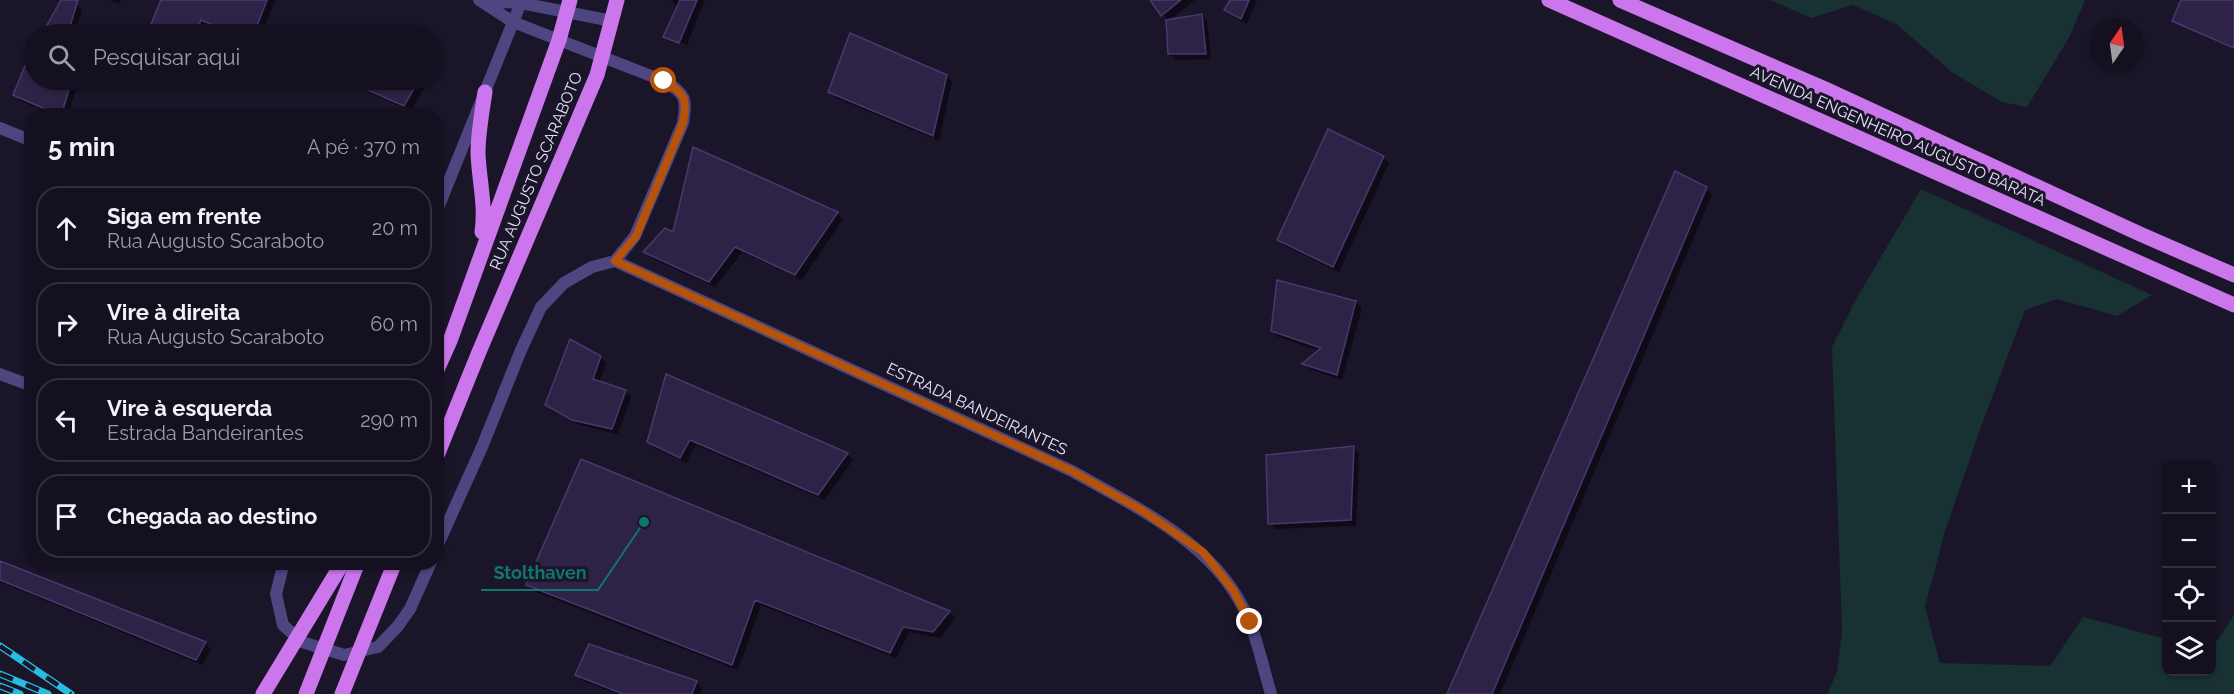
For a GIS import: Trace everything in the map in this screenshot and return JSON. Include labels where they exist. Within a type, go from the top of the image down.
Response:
[{"type":"main road","name":"RUA AUGUSTO SCARABOTO","points":[[444,438],[603,56],[617,0]]},
{"type":"main road","name":"AVENIDA ENGENHEIRO AUGUSTO BARATA","points":[[1549,0],[2234,304]]},
{"type":"main road","name":"AVENIDA ENGENHEIRO AUGUSTO BARATA","points":[[1620,0],[1825,89],[2234,275]]},
{"type":"main road","name":"RUA AUGUSTO SCARABOTO","points":[[444,354],[559,40],[569,6]]},
{"type":"main road","points":[[480,257],[484,204],[480,186],[478,152],[485,92]]},
{"type":"main road","points":[[264,694],[338,570]]},
{"type":"main road","points":[[306,694],[355,570]]},
{"type":"main road","points":[[342,694],[392,570]]},
{"type":"main road","points":[[351,694],[363,641]]},
{"type":"street","points":[[480,1],[522,1],[569,6],[612,21]]},
{"type":"street","points":[[444,531],[541,307],[564,283],[592,267],[615,261],[636,236],[683,123],[686,104],[683,94],[664,81],[513,22],[480,1]]},
{"type":"street","points":[[444,193],[522,1]]},
{"type":"street","points":[[0,128],[24,138]]},
{"type":"street","name":"ESTRADA BANDEIRANTES","points":[[615,261],[1072,471],[1143,511],[1203,552],[1233,590],[1250,622],[1271,694]]},
{"type":"street","points":[[0,374],[24,383]]},
{"type":"street","points":[[282,570],[276,594],[283,625],[302,642],[345,655],[378,647],[410,609],[427,570]]},
{"type":"green space","points":[[1770,0],[2085,0],[2070,36],[2027,107],[2002,102],[1953,73],[1896,24],[1853,5],[1811,18]]},
{"type":"green space","points":[[1921,189],[2152,295],[2117,316],[2057,299],[2025,310],[1945,531],[1925,607],[1940,663],[2050,666],[2083,617],[2162,638],[2162,676],[2216,676],[2216,640],[2234,615],[2234,694],[1827,694],[1837,672],[1842,632],[1832,347],[1855,301]]},
{"type":"building","points":[[61,0],[78,0],[71,24],[48,24]]},
{"type":"building","points":[[161,0],[267,0],[258,24],[210,24],[201,20],[199,24],[151,24]]},
{"type":"building","points":[[680,0],[697,0],[679,43],[663,37]]},
{"type":"building","points":[[1150,0],[1181,0],[1161,16]]},
{"type":"building","points":[[1230,0],[1249,0],[1241,19],[1224,10]]},
{"type":"building","points":[[2181,0],[2234,0],[2234,48],[2172,21]]},
{"type":"building","points":[[1202,14],[1206,54],[1168,54],[1166,20]]},
{"type":"building","points":[[850,33],[947,75],[933,136],[828,92]]},
{"type":"building","points":[[24,68],[24,90],[69,90],[63,108],[43,108],[13,95]]},
{"type":"building","points":[[368,90],[413,90],[404,106]]},
{"type":"building","points":[[1328,129],[1384,156],[1333,267],[1277,240]]},
{"type":"building","points":[[693,147],[838,212],[795,275],[735,247],[709,282],[643,252],[665,228],[673,232]]},
{"type":"building","points":[[1675,171],[1707,187],[1492,694],[1447,694]]},
{"type":"building","points":[[1277,280],[1356,301],[1337,375],[1302,364],[1321,348],[1271,331]]},
{"type":"building","points":[[570,339],[601,356],[593,379],[626,390],[612,429],[572,420],[545,405]]},
{"type":"building","points":[[666,374],[848,453],[818,495],[690,440],[680,458],[647,442]]},
{"type":"building","points":[[1354,446],[1351,520],[1268,524],[1266,455]]},
{"type":"building","points":[[581,459],[950,611],[933,632],[903,627],[890,653],[755,600],[732,665],[526,585]]},
{"type":"building","points":[[0,561],[206,642],[196,660],[0,580]]},
{"type":"building","points":[[589,644],[697,681],[692,694],[623,694],[575,675]]},
{"type":"railway","points":[[0,646],[71,694]]},
{"type":"railway","points":[[0,674],[48,694]]},
{"type":"railway","points":[[0,686],[20,694]]},
{"type":"place","name":"Stolthaven","points":[[644,522]]},
{"type":"route","points":[[664,81],[683,94],[686,104],[683,123],[636,236],[615,261],[1072,471],[1143,511],[1203,552],[1233,590],[1250,622]]}]
